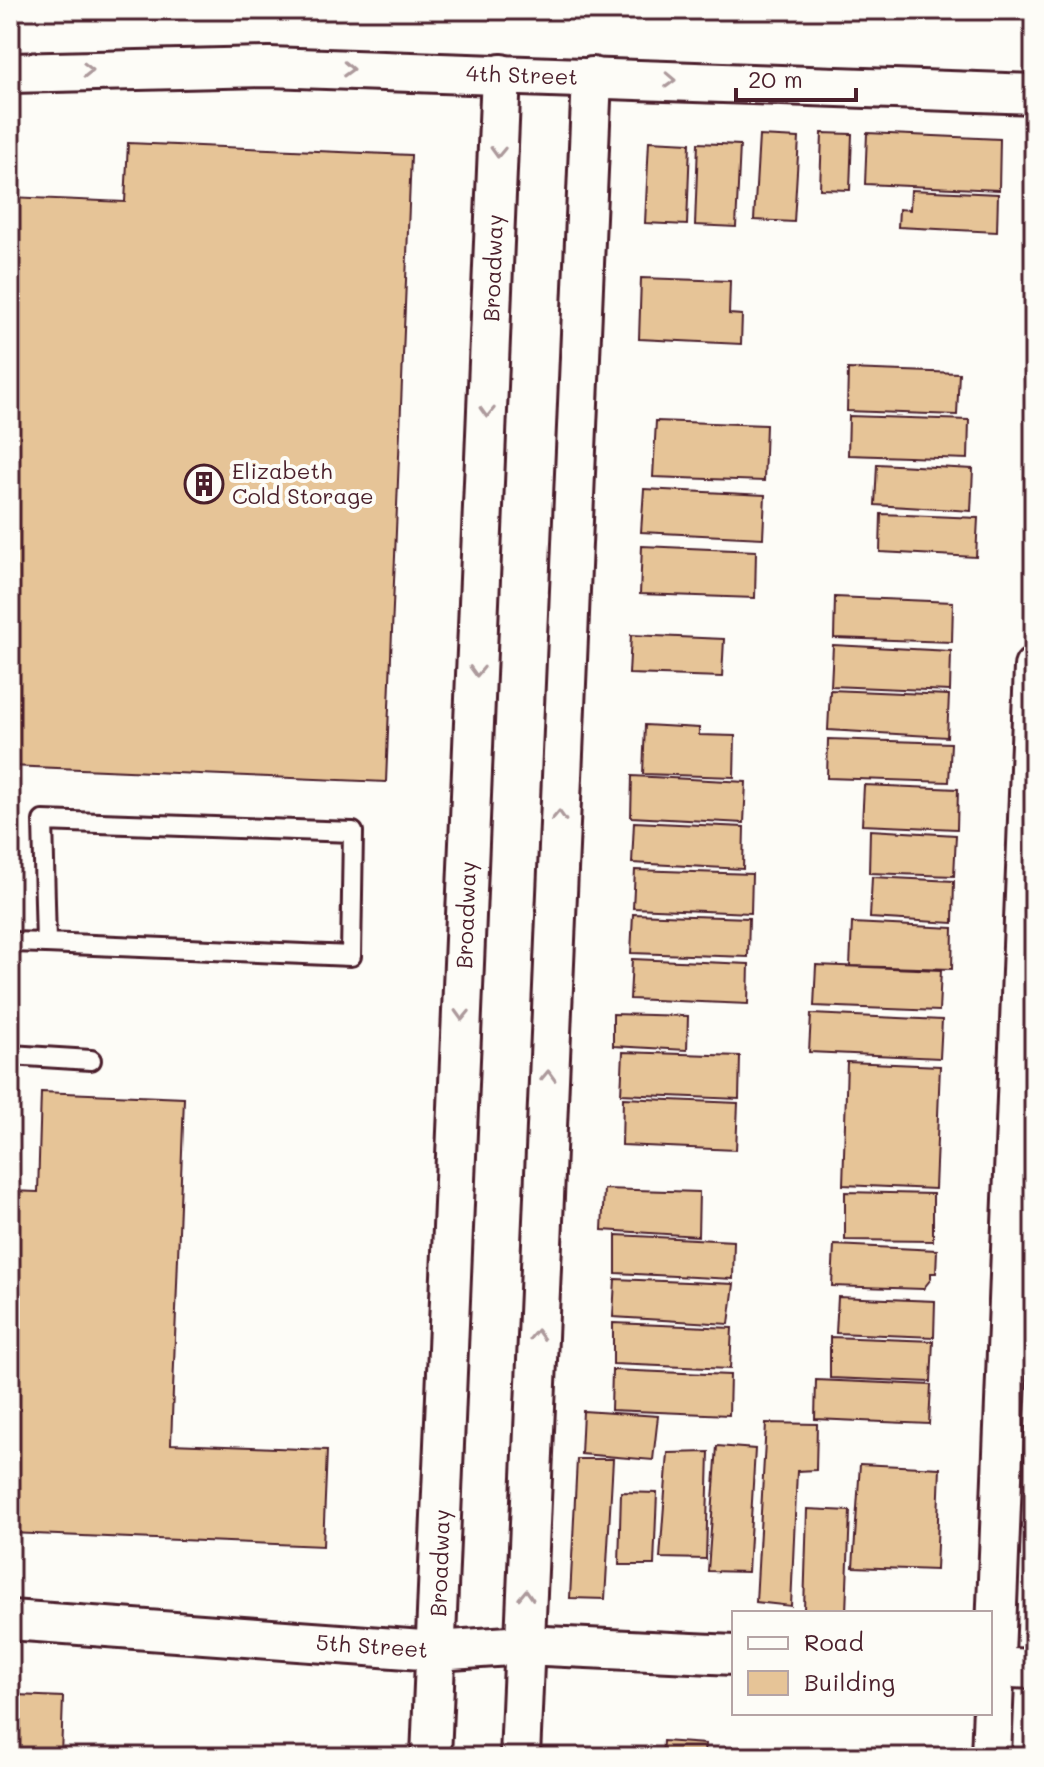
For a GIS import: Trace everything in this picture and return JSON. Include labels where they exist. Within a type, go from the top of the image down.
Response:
[{"type":"street","name":"4th Street","points":[[10,73],[269,67],[1034,94]]},
{"type":"street","name":"Broadway","points":[[431,1757],[501,74]]},
{"type":"street","points":[[520,1757],[592,77]]},
{"type":"street","points":[[1034,667],[992,1667],[1034,1669]]},
{"type":"street","name":"5th Street","points":[[10,1620],[436,1651],[524,1645],[732,1655]]},
{"type":"street","points":[[991,1715],[991,1757]]},
{"type":"lane","points":[[10,942],[351,956],[353,832],[43,821],[46,943]]},
{"type":"lane","points":[[10,1055],[91,1060]]},
{"type":"building","points":[[822,133],[852,134],[850,190],[820,189]]},
{"type":"building","points":[[867,133],[1000,139],[999,190],[865,184]]},
{"type":"building","points":[[759,136],[799,138],[794,222],[754,220]]},
{"type":"building","points":[[649,141],[690,143],[687,225],[645,223]]},
{"type":"building","name":"Elizabeth Cold Storage","points":[[128,143],[411,155],[386,782],[10,766],[10,197],[125,202]]},
{"type":"building","points":[[698,143],[740,145],[736,227],[695,225]]},
{"type":"building","points":[[911,190],[998,194],[997,232],[898,227],[899,209],[910,210]]},
{"type":"building","points":[[641,278],[730,281],[729,314],[742,315],[741,344],[639,339]]},
{"type":"building","points":[[848,369],[959,373],[957,415],[847,411]]},
{"type":"building","points":[[849,416],[969,420],[968,459],[848,455]]},
{"type":"building","points":[[656,421],[766,425],[764,481],[653,477]]},
{"type":"building","points":[[877,464],[973,469],[971,511],[875,505]]},
{"type":"building","points":[[644,489],[765,495],[763,538],[641,532]]},
{"type":"building","points":[[881,514],[978,518],[976,557],[880,552]]},
{"type":"building","points":[[642,546],[756,551],[755,598],[640,594]]},
{"type":"building","points":[[835,597],[953,602],[952,642],[834,638]]},
{"type":"building","points":[[631,635],[724,639],[722,677],[629,674]]},
{"type":"building","points":[[833,645],[951,651],[950,691],[831,686]]},
{"type":"building","points":[[830,690],[949,695],[947,737],[828,730]]},
{"type":"building","points":[[645,725],[699,728],[699,735],[735,736],[734,777],[643,774]]},
{"type":"building","points":[[828,739],[951,743],[949,782],[827,778]]},
{"type":"building","points":[[632,776],[746,782],[744,823],[631,817]]},
{"type":"building","points":[[864,785],[958,789],[957,829],[862,825]]},
{"type":"building","points":[[634,822],[744,827],[743,869],[632,863]]},
{"type":"building","points":[[870,830],[956,835],[954,876],[869,873]]},
{"type":"building","points":[[635,870],[752,874],[751,913],[633,908]]},
{"type":"building","points":[[872,877],[954,881],[953,923],[870,918]]},
{"type":"building","points":[[633,914],[749,918],[748,957],[631,953]]},
{"type":"building","points":[[852,923],[953,928],[952,969],[850,966]]},
{"type":"building","points":[[632,959],[749,964],[748,1004],[630,999]]},
{"type":"building","points":[[816,965],[941,970],[939,1011],[814,1006]]},
{"type":"building","points":[[613,1014],[688,1016],[687,1050],[613,1046]]},
{"type":"building","points":[[811,1014],[942,1020],[940,1058],[809,1052]]},
{"type":"building","points":[[623,1052],[740,1056],[739,1099],[621,1094]]},
{"type":"building","points":[[847,1062],[940,1066],[935,1189],[843,1185]]},
{"type":"building","points":[[41,1092],[184,1098],[171,1444],[327,1450],[323,1546],[10,1533],[10,1191],[38,1192]]},
{"type":"building","points":[[623,1098],[738,1103],[736,1150],[622,1145]]},
{"type":"building","points":[[604,1189],[699,1192],[698,1236],[602,1230]]},
{"type":"building","points":[[845,1192],[933,1194],[933,1241],[845,1240]]},
{"type":"building","points":[[616,1235],[734,1241],[733,1279],[616,1273]]},
{"type":"building","points":[[834,1245],[937,1250],[936,1273],[931,1273],[931,1279],[923,1289],[832,1286]]},
{"type":"building","points":[[615,1279],[734,1284],[729,1324],[613,1317]]},
{"type":"building","points":[[838,1297],[935,1301],[934,1337],[836,1333]]},
{"type":"building","points":[[613,1323],[732,1328],[730,1369],[613,1364]]},
{"type":"building","points":[[830,1337],[933,1341],[931,1382],[830,1378]]},
{"type":"building","points":[[612,1370],[730,1375],[729,1415],[611,1410]]},
{"type":"building","points":[[816,1380],[931,1385],[929,1424],[815,1419]]},
{"type":"building","points":[[583,1411],[658,1416],[653,1460],[581,1454]]},
{"type":"building","points":[[766,1423],[817,1424],[816,1470],[797,1471],[791,1606],[756,1602]]},
{"type":"building","points":[[717,1446],[755,1449],[748,1572],[708,1571]]},
{"type":"building","points":[[709,1452],[706,1559],[660,1558],[668,1453]]},
{"type":"building","points":[[577,1459],[613,1459],[605,1599],[570,1598]]},
{"type":"building","points":[[860,1464],[940,1468],[936,1570],[853,1567]]},
{"type":"building","points":[[621,1492],[657,1493],[654,1565],[619,1565]]},
{"type":"building","points":[[807,1509],[850,1511],[846,1611],[804,1610]]},
{"type":"building","points":[[17,1695],[63,1697],[61,1757],[14,1757]]},
{"type":"building","points":[[663,1741],[705,1744],[704,1757],[662,1757]]},
{"type":"place","name":"Elizabeth Cold Storage","points":[[204,484]]}]
